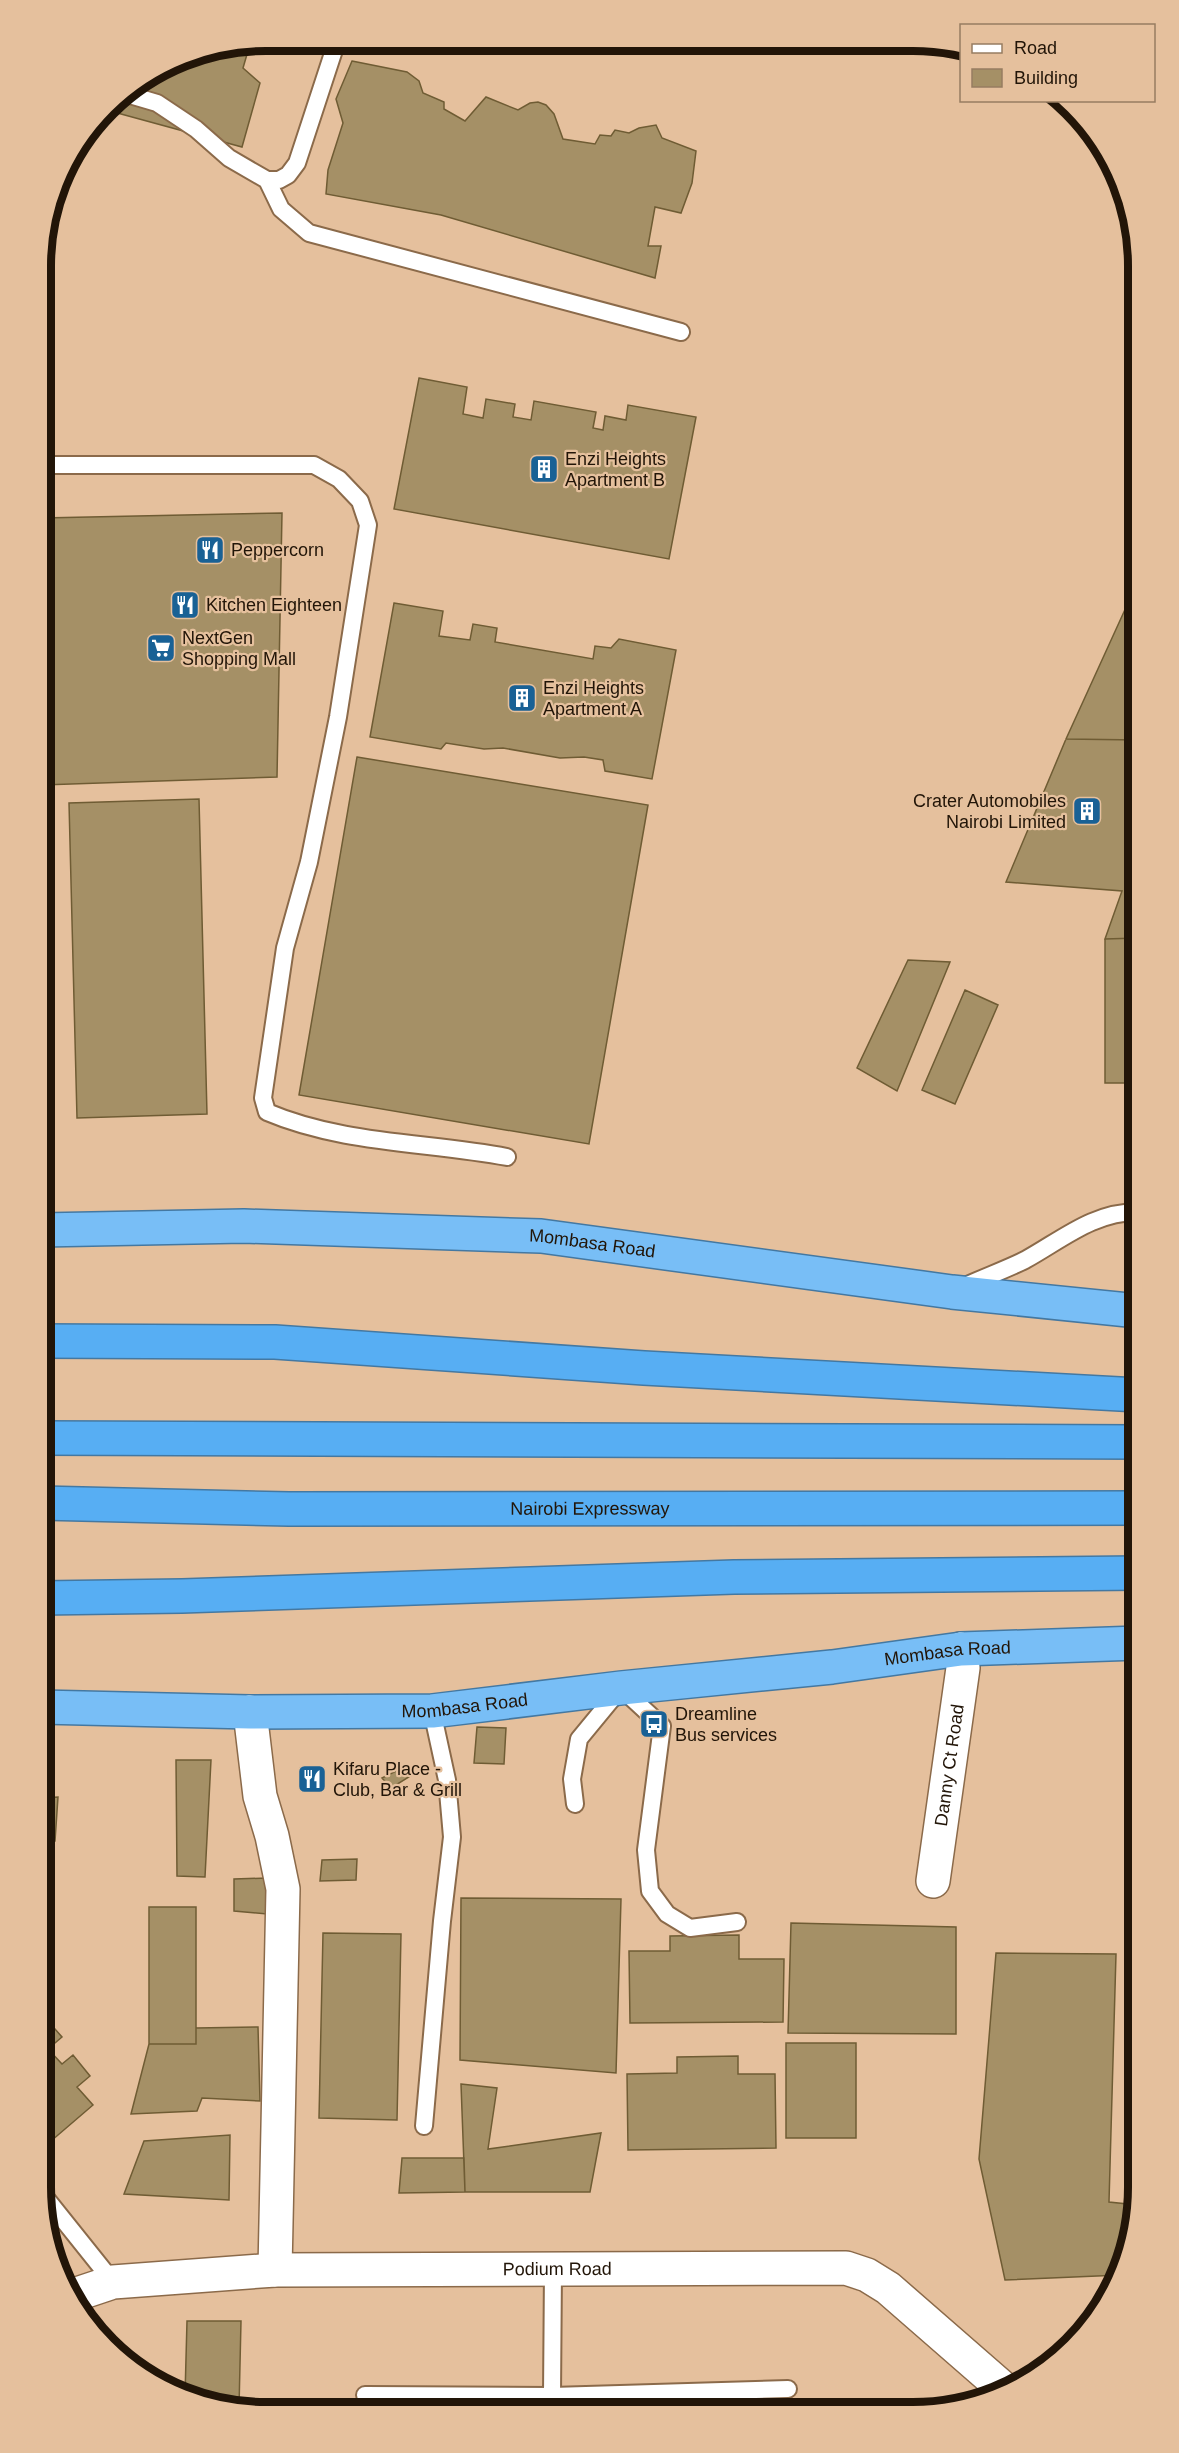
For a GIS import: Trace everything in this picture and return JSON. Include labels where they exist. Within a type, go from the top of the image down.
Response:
[{"type":"highway","name":"Mombasa Road","points":[[51,1230],[244,1226],[541,1236],[952,1292],[1128,1310]]},
{"type":"highway","points":[[51,1341],[275,1342],[644,1368],[1128,1394]]},
{"type":"highway","points":[[51,1438],[1128,1442]]},
{"type":"highway","name":"Nairobi Expressway","points":[[51,1503],[289,1509],[1128,1508]]},
{"type":"highway","points":[[51,1598],[734,1577],[1128,1573]]},
{"type":"highway","name":"Mombasa Road","points":[[51,1707],[250,1712],[432,1712],[621,1688],[832,1668],[961,1649],[1128,1643]]},
{"type":"street","name":"Danny Ct Road","points":[[933,1881],[963,1668],[961,1649]]},
{"type":"street","points":[[250,1712],[260,1796],[272,1836],[283,1889],[275,2270]]},
{"type":"street","name":"Podium Road","points":[[80,2293],[113,2282],[275,2270],[846,2268],[867,2276],[888,2288],[999,2384]]},
{"type":"lane","points":[[134,96],[157,103],[196,129],[229,158],[267,180],[279,180],[288,175],[297,163],[334,51]]},
{"type":"lane","points":[[267,180],[281,209],[309,233],[681,332]]},
{"type":"lane","points":[[51,465],[314,465],[339,479],[360,501],[368,525],[338,717],[309,862],[285,948],[263,1098],[267,1112],[295,1124],[354,1136],[470,1150],[507,1157]]},
{"type":"lane","points":[[952,1292],[1025,1260],[1075,1229],[1117,1212],[1128,1212]]},
{"type":"lane","points":[[575,1804],[572,1779],[579,1739],[621,1688],[662,1726],[646,1850],[650,1891],[667,1914],[690,1928],[737,1922]]},
{"type":"lane","points":[[424,2126],[442,1921],[452,1837],[447,1780],[432,1712]]},
{"type":"lane","points":[[52,2205],[113,2282]]},
{"type":"lane","points":[[552,2396],[553,2269]]},
{"type":"lane","points":[[365,2395],[552,2396],[788,2389]]},
{"type":"building","points":[[248,52],[243,68],[260,83],[242,147],[116,112],[147,87],[184,67],[211,58]]},
{"type":"building","points":[[352,61],[407,72],[419,81],[423,93],[444,102],[444,109],[465,121],[486,97],[518,110],[530,103],[538,102],[546,105],[554,114],[563,139],[595,144],[600,135],[611,136],[615,130],[629,133],[639,128],[656,125],[662,138],[696,151],[692,183],[681,213],[655,207],[648,246],[661,246],[655,278],[441,215],[326,194],[328,170],[343,123],[336,99]]},
{"type":"building","name":"Enzi Heights Apartment B","points":[[419,378],[467,387],[463,414],[483,418],[486,399],[515,404],[513,417],[531,420],[534,401],[596,412],[593,428],[603,430],[605,416],[626,420],[628,405],[696,417],[669,559],[394,509]]},
{"type":"building","name":"NextGen Shopping Mall","points":[[282,513],[277,777],[51,785],[51,518]]},
{"type":"building","name":"Enzi Heights Apartment A","points":[[394,603],[443,611],[439,636],[470,640],[473,624],[497,628],[495,642],[593,659],[595,646],[611,648],[619,639],[676,650],[652,779],[605,771],[603,760],[584,757],[560,758],[503,748],[484,749],[446,743],[441,749],[370,737]]},
{"type":"building","name":"Crater Automobiles Nairobi Limited","points":[[1128,603],[1128,740],[1066,739]]},
{"type":"building","name":"Crater Automobiles Nairobi Limited","points":[[1066,739],[1128,740],[1128,938],[1105,939],[1122,891],[1006,882]]},
{"type":"building","points":[[357,757],[648,805],[589,1144],[299,1095]]},
{"type":"building","points":[[199,799],[207,1114],[77,1118],[69,803]]},
{"type":"building","points":[[1128,938],[1128,1083],[1105,1083],[1105,939]]},
{"type":"building","points":[[908,960],[950,962],[897,1091],[857,1068]]},
{"type":"building","points":[[965,990],[998,1005],[955,1104],[922,1090]]},
{"type":"building","points":[[477,1727],[506,1728],[504,1764],[474,1763]]},
{"type":"building","points":[[176,1760],[211,1760],[205,1877],[177,1876]]},
{"type":"building","points":[[406,1766],[412,1775],[391,1788],[382,1778]]},
{"type":"building","points":[[51,1797],[58,1797],[55,1841],[51,1841]]},
{"type":"building","points":[[357,1859],[356,1880],[320,1881],[322,1860]]},
{"type":"building","points":[[267,1878],[267,1914],[234,1911],[234,1879]]},
{"type":"building","points":[[461,1898],[621,1899],[616,2073],[460,2060]]},
{"type":"building","points":[[149,1907],[196,1907],[196,2044],[149,2044]]},
{"type":"building","points":[[791,1923],[956,1927],[956,2034],[788,2033]]},
{"type":"building","points":[[323,1933],[401,1934],[397,2120],[319,2118]]},
{"type":"building","points":[[739,1935],[739,1959],[784,1959],[783,2022],[630,2023],[629,1951],[670,1951],[670,1936]]},
{"type":"building","points":[[996,1953],[1116,1954],[1109,2202],[1128,2204],[1121,2242],[1109,2275],[1005,2280],[979,2159]]},
{"type":"building","points":[[51,2024],[62,2037],[51,2046]]},
{"type":"building","points":[[258,2027],[260,2101],[202,2098],[197,2111],[131,2114],[149,2044],[196,2044],[196,2028]]},
{"type":"building","points":[[786,2043],[856,2043],[856,2138],[786,2138]]},
{"type":"building","points":[[51,2052],[62,2064],[73,2055],[90,2076],[77,2087],[93,2105],[51,2141]]},
{"type":"building","points":[[738,2056],[738,2074],[775,2074],[776,2148],[628,2150],[627,2074],[677,2073],[677,2057]]},
{"type":"building","points":[[461,2084],[497,2088],[488,2149],[601,2133],[590,2192],[465,2192]]},
{"type":"building","points":[[230,2135],[229,2200],[124,2194],[144,2141]]},
{"type":"building","points":[[402,2158],[464,2158],[465,2192],[399,2193]]},
{"type":"building","points":[[187,2321],[241,2321],[239,2400],[211,2395],[185,2386]]},
{"type":"place","name":"Enzi Heights Apartment B","points":[[544,469]]},
{"type":"place","name":"Peppercorn","points":[[210,550]]},
{"type":"place","name":"Kitchen Eighteen","points":[[185,605]]},
{"type":"place","name":"NextGen Shopping Mall","points":[[161,648]]},
{"type":"place","name":"Enzi Heights Apartment A","points":[[522,698]]},
{"type":"place","name":"Crater Automobiles Nairobi Limited","points":[[1087,811]]},
{"type":"place","name":"Dreamline Bus services","points":[[654,1724]]},
{"type":"place","name":"Kifaru Place - Club, Bar & Grill","points":[[312,1779]]}]
